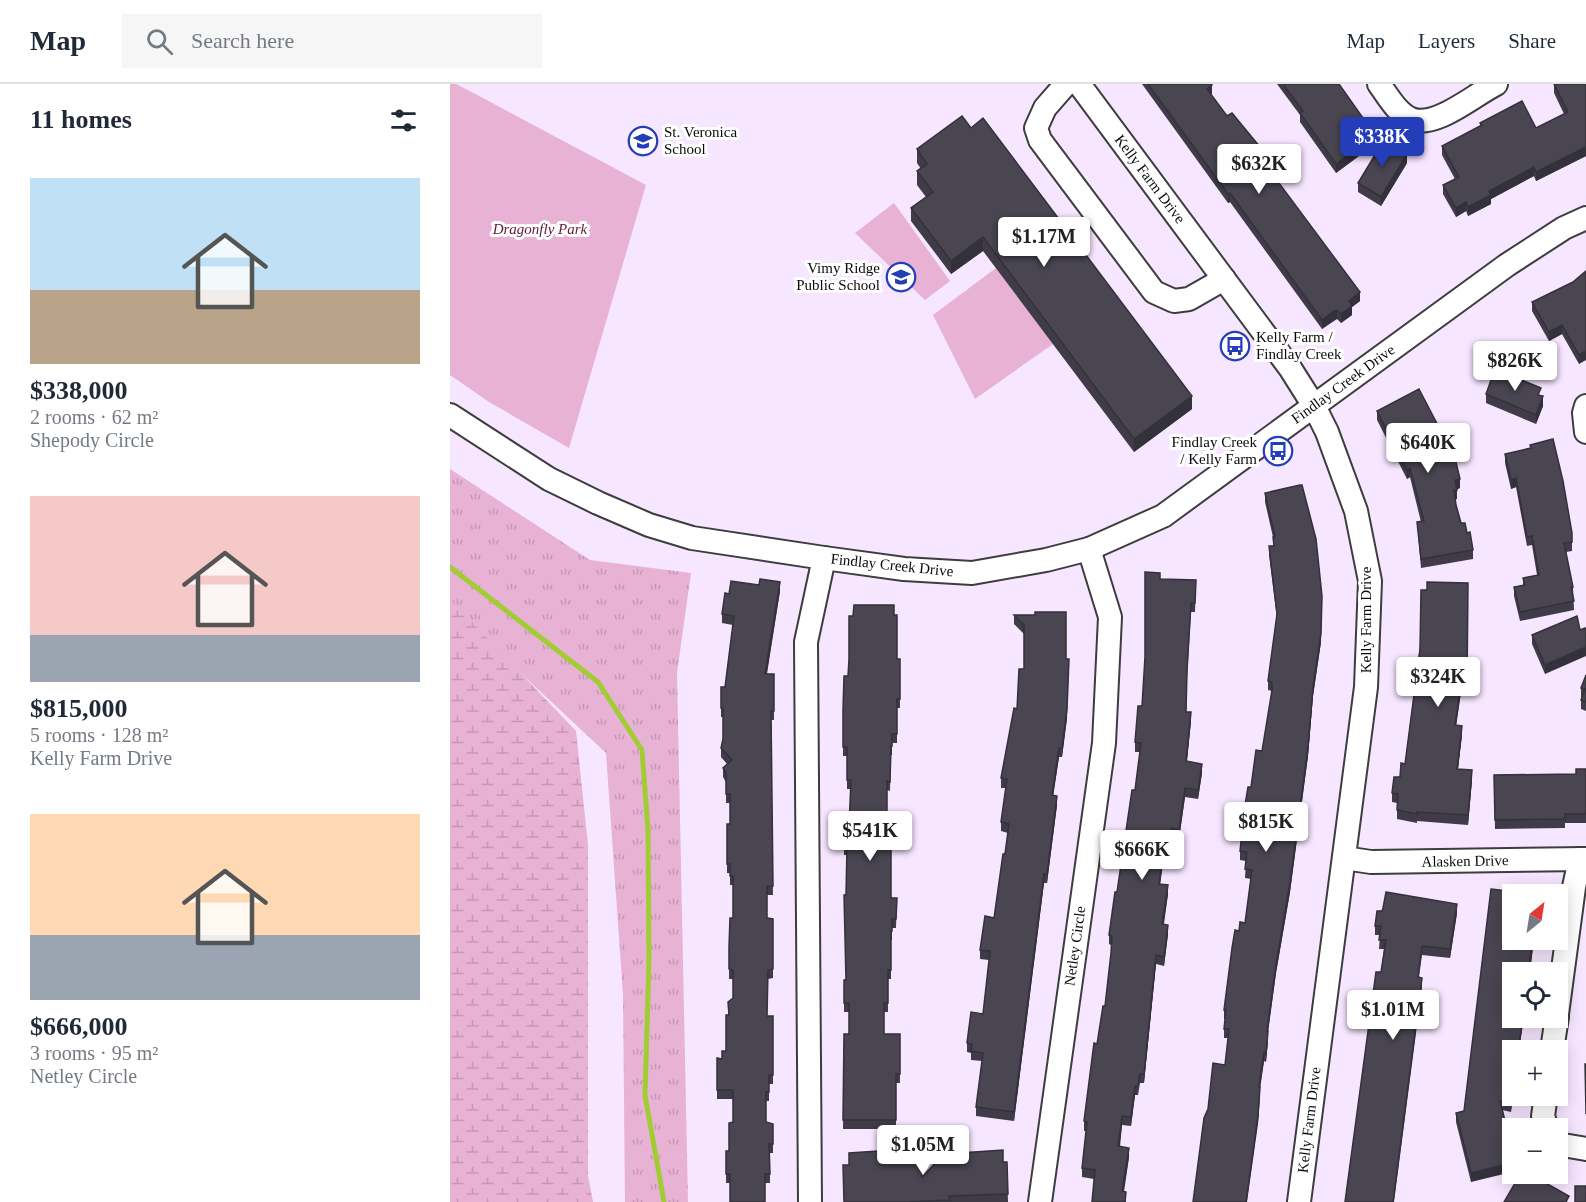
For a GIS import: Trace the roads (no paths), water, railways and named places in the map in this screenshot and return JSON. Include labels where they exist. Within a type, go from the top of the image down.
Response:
[{"type":"street","points":[[1066,84],[1045,108],[1036,128],[1040,140],[1154,292],[1174,301],[1189,299],[1224,279]]},
{"type":"street","name":"Kelly Farm Drive","points":[[1079,84],[1290,368],[1314,406],[1327,432],[1356,511],[1370,581],[1366,687],[1299,1202]]},
{"type":"street","points":[[1379,84],[1398,110],[1410,119],[1424,122],[1439,117],[1496,84]]},
{"type":"street","name":"Findlay Creek Drive","points":[[450,415],[549,478],[649,525],[692,538],[824,558],[904,569],[972,573],[1046,560],[1089,549],[1162,516],[1507,266],[1564,228],[1586,218]]},
{"type":"street","points":[[1586,406],[1584,413],[1586,432]]},
{"type":"street","name":"Netley Circle","points":[[1040,1202],[1104,743],[1110,617],[1089,549]]},
{"type":"street","points":[[810,1202],[806,642],[824,558]]},
{"type":"street","name":"Alasken Drive","points":[[1344,858],[1371,862],[1583,859]]},
{"type":"street","points":[[1564,962],[1574,887],[1583,859]]},
{"type":"street","points":[[1568,1146],[1586,1149]]},
{"type":"waterway","points":[[450,567],[598,682],[642,750],[648,830],[649,962],[645,1095],[664,1202]]},
{"type":"place","name":"St. Veronica School","points":[[643,141]]},
{"type":"place","name":"Vimy Ridge Public School","points":[[901,277]]},
{"type":"place","name":"Kelly Farm / Findlay Creek","points":[[1235,346]]},
{"type":"place","name":"Findlay Creek / Kelly Farm","points":[[1278,451]]},
{"type":"park label","name":"Dragonfly Park","points":[[540,229]]}]
